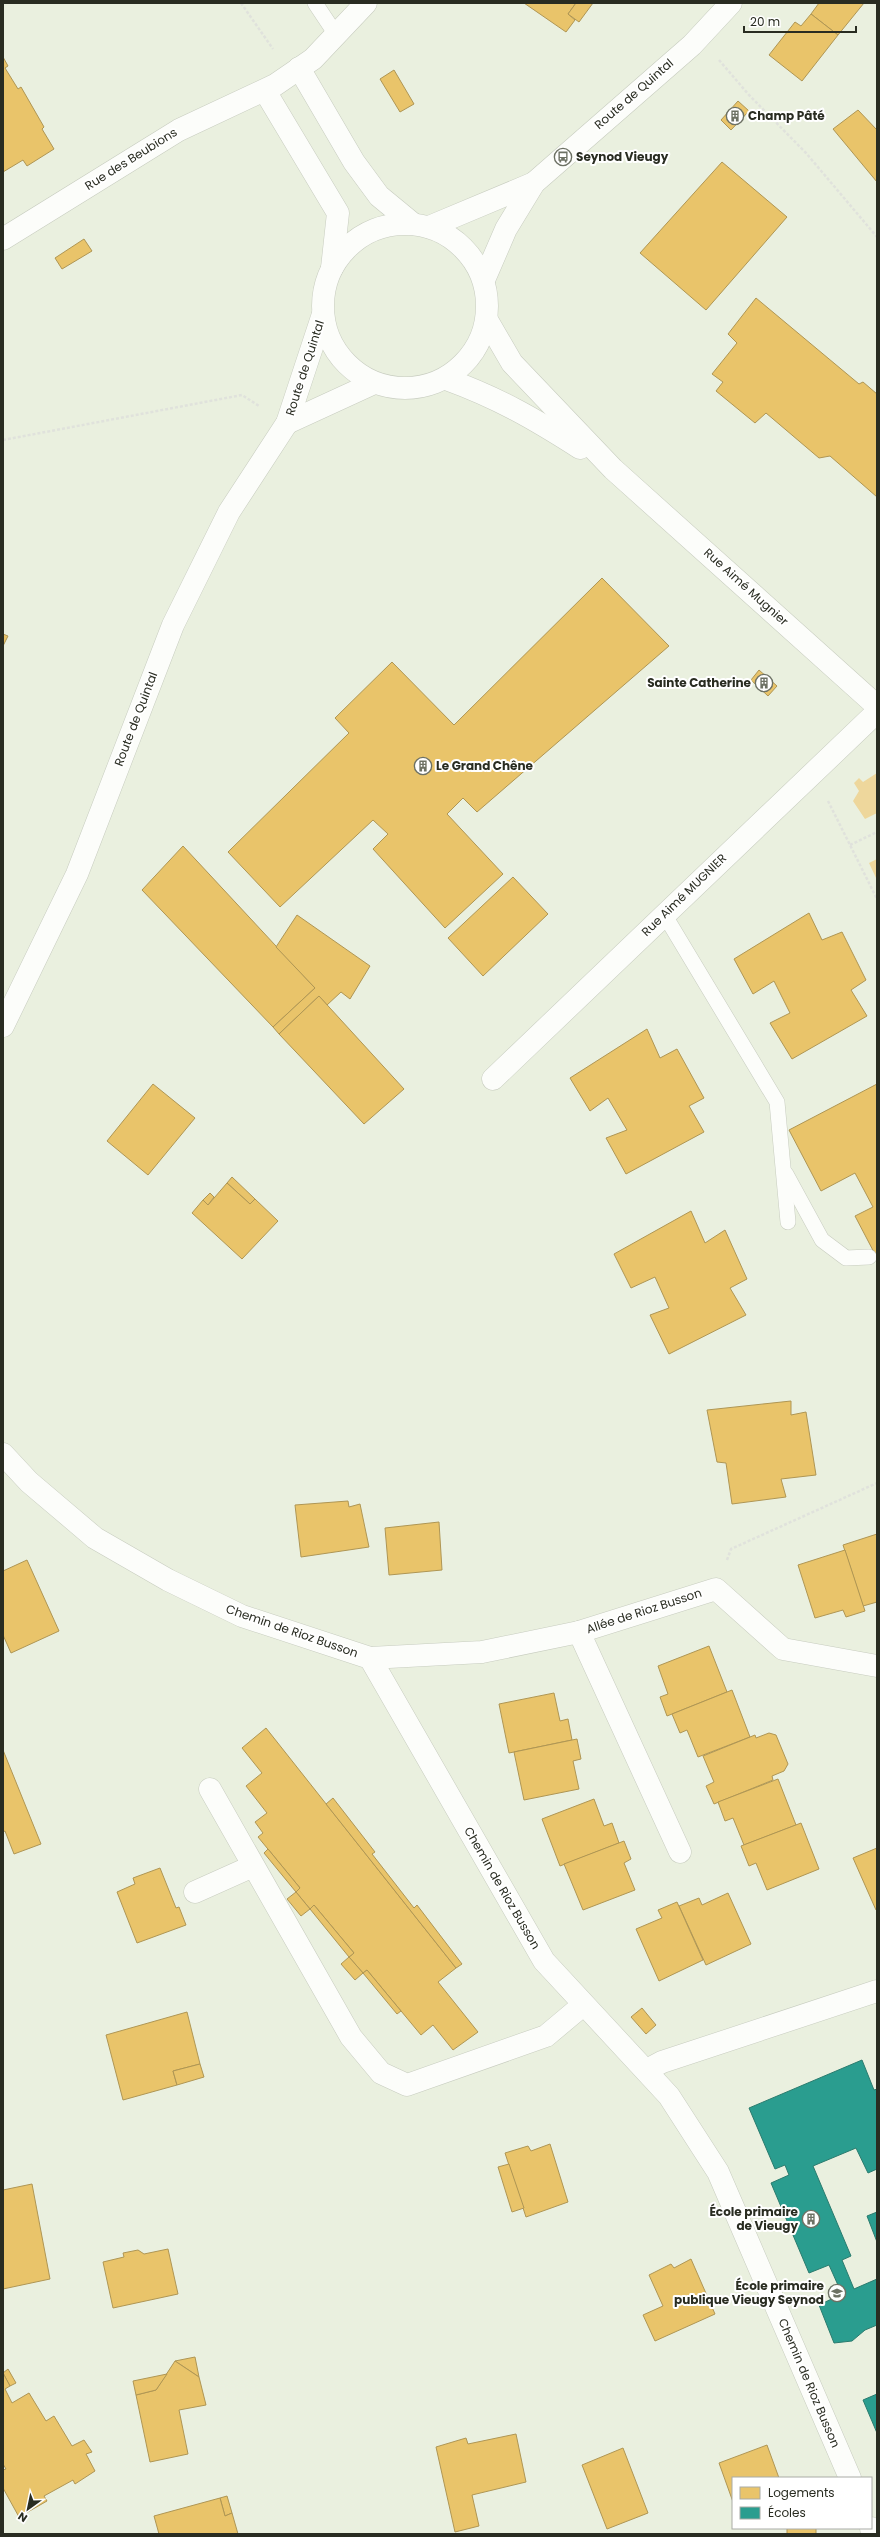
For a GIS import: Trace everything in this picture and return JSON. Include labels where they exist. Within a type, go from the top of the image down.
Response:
[{"type":"street","name":"Rue des Beubions","points":[[3,239],[179,130],[265,91],[313,59],[337,36],[366,3]]},
{"type":"street","name":"Route de Quintal","points":[[484,280],[506,229],[534,182],[692,45],[732,3]]},
{"type":"street","points":[[265,91],[338,213],[332,268],[324,290],[322,314],[328,336],[338,355],[354,371],[374,383],[398,388],[422,388],[446,378],[461,368],[473,354],[482,338],[487,320],[488,300],[484,280],[471,257],[453,238],[421,226],[379,196],[354,162],[295,71]]},
{"type":"street","name":"Route de Quintal","points":[[421,226],[534,182]]},
{"type":"street","points":[[332,268],[346,248],[366,234],[389,225],[421,226]]},
{"type":"street","name":"Route de Quintal","points":[[3,1026],[77,874],[147,688],[176,618],[229,512],[287,423],[322,314]]},
{"type":"street","name":"Rue Aimé Mugnier","points":[[487,320],[512,363],[613,469],[877,706]]},
{"type":"street","name":"Rue Aimé Mugnier","points":[[446,378],[489,395],[529,414],[613,469]]},
{"type":"street","name":"Route de Quintal","points":[[287,423],[374,383]]},
{"type":"street","name":"Rue Aimé MUGNIER","points":[[492,1079],[877,712]]},
{"type":"street","name":"Chemin de Rioz Busson","points":[[3,1454],[30,1482],[95,1538],[168,1580],[242,1616],[370,1658],[544,1961],[583,2005],[647,2070],[669,2096],[718,2172],[850,2477]]},
{"type":"street","name":"Allée de Rioz Busson","points":[[370,1658],[482,1652],[579,1632],[716,1588],[783,1649],[877,1666]]},
{"type":"street","name":"Allée de Rioz Busson","points":[[579,1632],[680,1852]]},
{"type":"street","points":[[210,1789],[351,2037],[381,2073],[407,2085],[546,2036],[583,2005]]},
{"type":"street","points":[[195,1892],[254,1866]]},
{"type":"street","points":[[647,2070],[662,2062],[877,1991]]},
{"type":"lane","points":[[315,3],[337,36]]},
{"type":"lane","points":[[664,914],[776,1102],[788,1222]]},
{"type":"lane","points":[[783,1170],[822,1240],[846,1258],[869,1257]]},
{"type":"path","points":[[241,3],[295,71]]},
{"type":"path","points":[[715,55],[749,95],[806,152],[877,237]]},
{"type":"path","points":[[3,440],[242,395],[261,407]]},
{"type":"path","points":[[828,800],[877,899]]},
{"type":"path","points":[[850,845],[877,832]]},
{"type":"path","points":[[716,1588],[731,1549],[877,1483]]},
{"type":"shaded area","points":[[877,773],[877,813],[865,819],[853,801],[859,791],[854,783],[859,778],[863,782]]},
{"type":"shaded area","points":[[877,859],[877,880],[869,863]]},
{"type":"building: Logements","points":[[524,3],[576,3],[568,14],[575,20],[566,32]]},
{"type":"building: Logements","points":[[576,3],[593,3],[579,22],[568,14]]},
{"type":"building: Logements","points":[[819,3],[864,3],[838,35],[811,14]]},
{"type":"building: Logements","points":[[811,14],[838,35],[802,81],[769,55],[795,22],[801,26]]},
{"type":"building: Logements","points":[[3,57],[8,66],[5,68],[18,89],[21,87],[44,127],[42,129],[54,149],[27,166],[23,160],[3,172]]},
{"type":"building: Logements","points":[[394,70],[414,104],[400,112],[380,79]]},
{"type":"building: Logements","name":"Champ Pâté","points":[[738,101],[749,111],[731,130],[721,120]]},
{"type":"building: Logements","points":[[858,110],[877,130],[877,182],[833,129]]},
{"type":"building: Logements","points":[[722,162],[787,217],[706,310],[640,253]]},
{"type":"building: Logements","points":[[84,239],[92,251],[62,269],[55,258]]},
{"type":"building: Logements","points":[[756,298],[859,384],[863,382],[877,394],[877,497],[830,456],[819,458],[766,413],[755,423],[716,391],[723,382],[712,374],[737,343],[728,334]]},
{"type":"building: Logements","name":"Le Grand Chêne","points":[[602,578],[669,646],[477,812],[463,798],[447,814],[503,874],[445,928],[373,849],[388,834],[373,820],[280,907],[228,852],[349,733],[335,718],[392,662],[454,725]]},
{"type":"building: Logements","points":[[3,634],[8,636],[3,646]]},
{"type":"building: Logements","name":"Sainte Catherine","points":[[759,670],[777,686],[768,696],[751,680]]},
{"type":"building: Logements","points":[[183,846],[315,988],[273,1027],[142,890]]},
{"type":"building: Logements","points":[[513,877],[548,914],[483,976],[448,938]]},
{"type":"building: Logements","points":[[809,913],[822,940],[842,932],[866,980],[851,990],[867,1016],[792,1059],[770,1023],[790,1013],[774,981],[753,994],[734,959]]},
{"type":"building: Logements","points":[[297,915],[370,966],[350,999],[341,992],[327,1005],[319,996],[279,1034],[273,1027],[315,988],[276,947]]},
{"type":"building: Logements","points":[[319,996],[404,1089],[364,1124],[279,1034]]},
{"type":"building: Logements","points":[[647,1029],[660,1058],[677,1049],[704,1098],[689,1106],[704,1132],[626,1174],[606,1138],[627,1130],[608,1098],[590,1111],[570,1078]]},
{"type":"building: Logements","points":[[153,1084],[195,1118],[148,1175],[107,1141]]},
{"type":"building: Logements","points":[[877,1084],[877,1258],[855,1216],[873,1207],[855,1173],[821,1191],[789,1130]]},
{"type":"building: Logements","points":[[232,1177],[255,1199],[250,1204],[227,1183]]},
{"type":"building: Logements","points":[[227,1183],[250,1204],[255,1199],[278,1221],[242,1259],[192,1213],[203,1200],[208,1205]]},
{"type":"building: Logements","points":[[210,1193],[214,1197],[208,1205],[203,1200]]},
{"type":"building: Logements","points":[[691,1211],[705,1243],[725,1230],[747,1279],[730,1288],[746,1315],[669,1354],[650,1315],[669,1308],[655,1277],[631,1288],[614,1254]]},
{"type":"building: Logements","points":[[791,1401],[791,1415],[806,1412],[816,1475],[781,1479],[786,1497],[732,1504],[726,1463],[717,1462],[707,1410]]},
{"type":"building: Logements","points":[[348,1501],[349,1507],[360,1504],[369,1547],[301,1557],[295,1505]]},
{"type":"building: Logements","points":[[439,1522],[442,1570],[389,1575],[385,1528]]},
{"type":"building: Logements","points":[[877,1534],[877,1602],[863,1606],[843,1545]]},
{"type":"building: Logements","points":[[845,1550],[865,1611],[846,1617],[843,1610],[815,1618],[798,1565]]},
{"type":"building: Logements","points":[[27,1560],[59,1631],[11,1653],[3,1635],[3,1571]]},
{"type":"building: Logements","points":[[709,1646],[727,1692],[667,1716],[660,1697],[668,1694],[658,1666]]},
{"type":"building: Logements","points":[[732,1690],[750,1737],[698,1757],[687,1730],[680,1733],[672,1714]]},
{"type":"building: Logements","points":[[554,1693],[560,1721],[568,1719],[572,1740],[509,1753],[499,1704]]},
{"type":"building: Logements","points":[[266,1728],[456,1968],[438,1982],[478,2032],[453,2050],[433,2025],[421,2035],[367,1970],[363,1973],[349,1957],[354,1953],[314,1905],[310,1909],[296,1892],[300,1888],[258,1837],[263,1833],[255,1822],[267,1813],[246,1786],[262,1773],[242,1748]]},
{"type":"building: Logements","points":[[769,1733],[776,1735],[788,1764],[784,1771],[772,1776],[773,1780],[714,1804],[706,1786],[714,1782],[703,1756],[755,1735],[756,1738]]},
{"type":"building: Logements","points":[[577,1739],[581,1759],[573,1761],[579,1789],[524,1800],[514,1752]]},
{"type":"building: Logements","points":[[3,1750],[41,1844],[14,1854],[5,1831],[3,1832]]},
{"type":"building: Logements","points":[[778,1779],[796,1825],[744,1845],[733,1818],[725,1821],[718,1802]]},
{"type":"building: Logements","points":[[333,1798],[375,1852],[372,1854],[414,1908],[417,1905],[462,1964],[456,1968],[326,1804]]},
{"type":"building: Logements","points":[[594,1799],[604,1826],[612,1823],[619,1843],[560,1866],[542,1819]]},
{"type":"building: Logements","points":[[801,1823],[819,1869],[767,1890],[756,1863],[749,1866],[741,1846]]},
{"type":"building: Logements","points":[[624,1841],[631,1859],[624,1863],[635,1890],[583,1910],[564,1864]]},
{"type":"building: Logements","points":[[877,1848],[877,1909],[876,1910],[853,1858]]},
{"type":"building: Logements","points":[[268,1849],[300,1888],[296,1892],[264,1853]]},
{"type":"building: Logements","points":[[160,1868],[176,1908],[179,1907],[186,1925],[137,1943],[117,1892],[135,1884],[133,1878]]},
{"type":"building: Logements","points":[[296,1892],[310,1909],[301,1916],[287,1899]]},
{"type":"building: Logements","points":[[728,1893],[751,1944],[706,1965],[679,1906],[699,1898],[702,1905]]},
{"type":"building: Logements","points":[[677,1902],[703,1960],[659,1981],[636,1929],[662,1918],[658,1910]]},
{"type":"building: Logements","points":[[314,1905],[354,1953],[349,1957],[310,1909]]},
{"type":"building: Logements","points":[[349,1957],[363,1973],[355,1980],[341,1964]]},
{"type":"building: Logements","points":[[367,1970],[401,2011],[397,2014],[363,1973]]},
{"type":"building: Logements","points":[[642,2008],[656,2025],[646,2034],[631,2017]]},
{"type":"building: Logements","points":[[187,2012],[200,2064],[173,2071],[177,2085],[123,2100],[106,2035]]},
{"type":"building: Logements","points":[[200,2064],[204,2077],[177,2085],[173,2071]]},
{"type":"building: Logements","points":[[550,2144],[568,2202],[526,2217],[505,2153],[528,2146],[531,2151]]},
{"type":"building: Logements","points":[[509,2164],[524,2208],[512,2212],[498,2167]]},
{"type":"building: Logements","points":[[32,2184],[50,2279],[3,2289],[3,2190]]},
{"type":"building: Logements","points":[[168,2249],[178,2294],[113,2308],[103,2262],[124,2257],[123,2253],[138,2250],[144,2254]]},
{"type":"building: Logements","points":[[691,2259],[715,2314],[655,2341],[643,2315],[663,2306],[649,2275],[671,2264],[674,2268]]},
{"type":"building: Logements","points":[[195,2357],[199,2377],[175,2361]]},
{"type":"building: Logements","points":[[175,2361],[199,2377],[206,2405],[179,2410],[188,2454],[150,2462],[136,2395],[156,2390]]},
{"type":"building: Logements","points":[[8,2369],[16,2383],[10,2386],[3,2373]]},
{"type":"building: Logements","points":[[3,2373],[10,2386],[5,2389],[12,2403],[29,2393],[46,2421],[54,2416],[72,2446],[84,2440],[92,2452],[86,2454],[95,2471],[75,2484],[73,2480],[44,2496],[47,2501],[19,2517],[3,2488],[3,2470],[6,2469],[3,2464]]},
{"type":"building: Logements","points":[[167,2374],[156,2390],[136,2395],[133,2381]]},
{"type":"building: Logements","points":[[516,2434],[526,2482],[472,2495],[479,2526],[455,2532],[436,2447],[466,2438],[468,2444]]},
{"type":"building: Logements","points":[[767,2445],[779,2477],[732,2477],[732,2499],[719,2463]]},
{"type":"building: Logements","points":[[623,2448],[648,2513],[607,2529],[582,2465]]},
{"type":"building: Logements","points":[[227,2496],[232,2513],[225,2516],[220,2498]]},
{"type":"building: Logements","points":[[220,2498],[225,2516],[232,2513],[238,2534],[159,2534],[154,2516]]},
{"type":"building: Logements","points":[[787,2529],[816,2529],[816,2534],[787,2534]]},
{"type":"building: Écoles","name":"École primaire de Vieugy","points":[[862,2060],[874,2090],[877,2089],[877,2169],[868,2173],[856,2148],[813,2166],[851,2256],[842,2260],[854,2289],[877,2279],[877,2325],[865,2330],[852,2341],[834,2343],[819,2305],[842,2294],[829,2265],[809,2273],[771,2183],[789,2175],[785,2165],[775,2169],[749,2108]]},
{"type":"building: Écoles","points":[[877,2212],[877,2242],[867,2216]]},
{"type":"building: Écoles","points":[[877,2394],[877,2433],[863,2400]]},
{"type":"place","name":"Champ Pâté","points":[[735,116]]},
{"type":"place","name":"Seynod Vieugy","points":[[563,157]]},
{"type":"place","name":"Sainte Catherine","points":[[764,683]]},
{"type":"place","name":"Le Grand Chêne","points":[[423,766]]},
{"type":"place","name":"École primaire de Vieugy","points":[[811,2219]]},
{"type":"place","name":"École primaire publique Vieugy Seynod","points":[[837,2293]]}]
